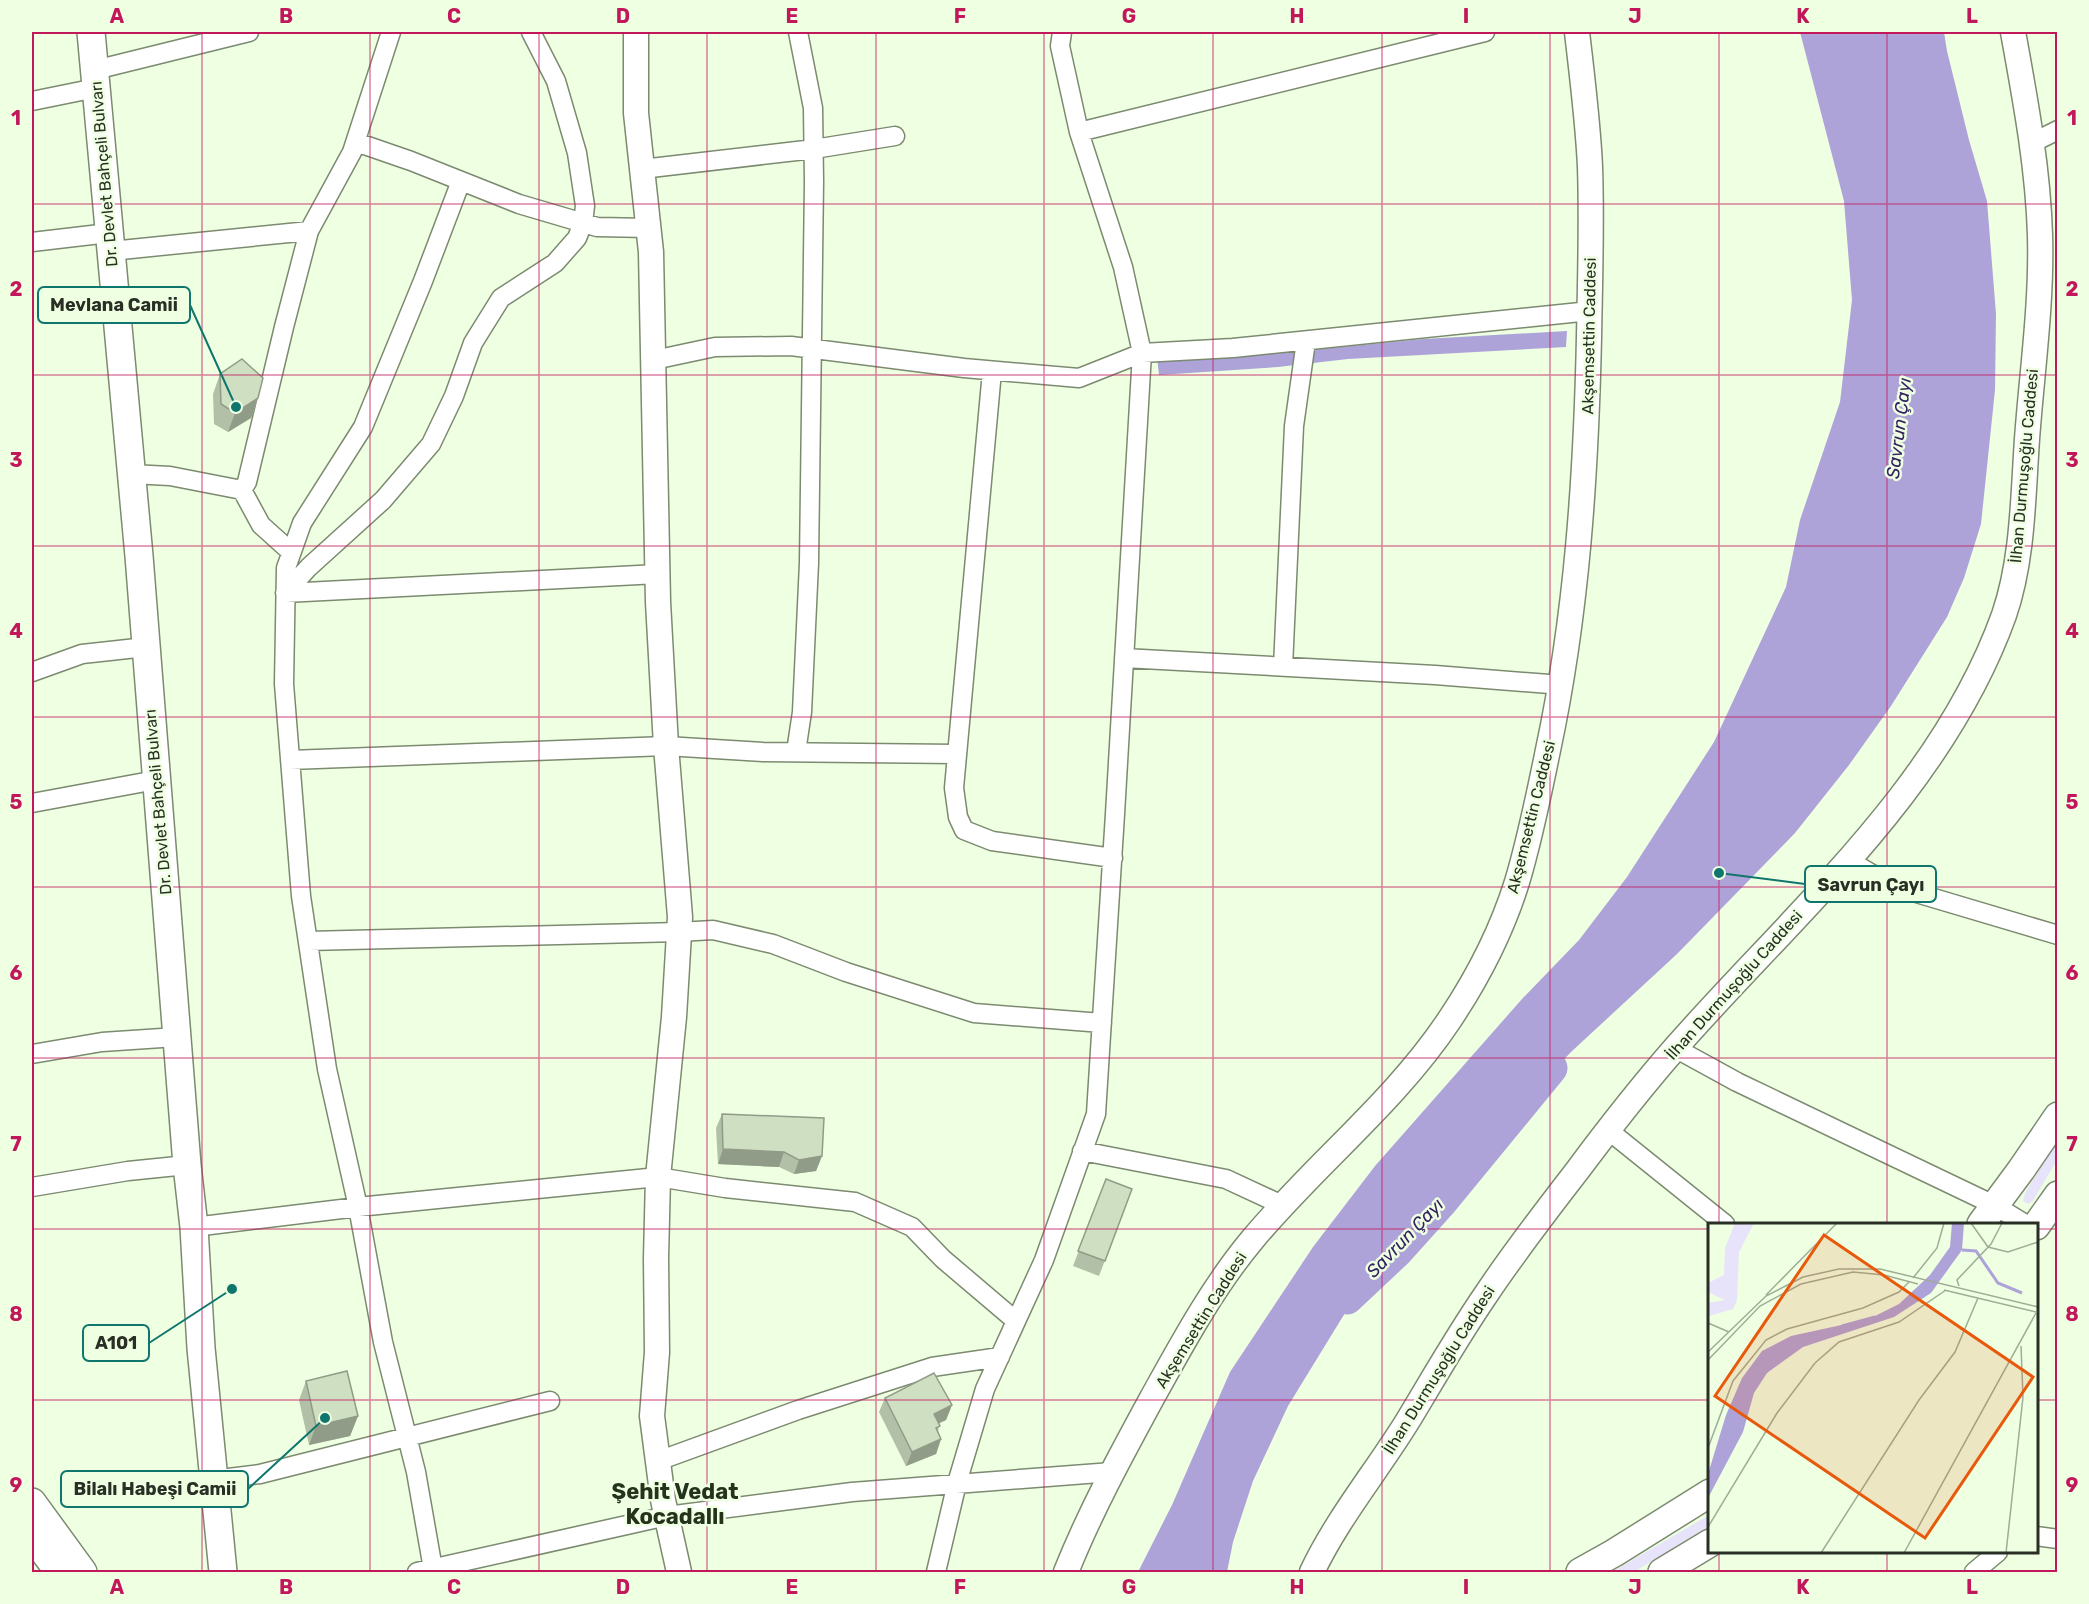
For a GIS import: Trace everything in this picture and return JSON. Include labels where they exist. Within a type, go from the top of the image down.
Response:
[{"type":"main road","name":"Dr. Devlet Bahçeli Bulvarı","points":[[91,32],[146,647],[194,1227],[212,1480],[223,1572]]},
{"type":"main road","points":[[1987,1215],[2058,1116]]},
{"type":"main road","points":[[2038,1225],[2058,1195]]},
{"type":"main road","points":[[1580,1572],[1708,1493]]},
{"type":"main road","points":[[32,1502],[83,1572]]},
{"type":"main road","points":[[32,1536],[59,1572]]},
{"type":"main road","points":[[1662,1572],[1708,1544]]},
{"type":"street","points":[[32,101],[95,79],[249,32]]},
{"type":"street","points":[[242,490],[247,482],[275,360],[309,231],[352,152],[392,32]]},
{"type":"street","points":[[285,593],[309,567],[383,500],[431,444],[454,396],[473,343],[501,298],[555,263],[577,238],[583,223],[585,206],[577,153],[556,81],[531,32]]},
{"type":"street","points":[[636,32],[636,113],[651,252],[658,574],[666,746],[680,917],[674,1017],[658,1177],[657,1352],[652,1416],[667,1516],[680,1572]]},
{"type":"street","points":[[796,752],[802,712],[809,563],[811,349],[814,301],[813,108],[798,32]]},
{"type":"street","points":[[936,1572],[957,1483],[985,1389],[1044,1260],[1096,1114],[1142,353],[1123,267],[1079,132],[1060,46],[1062,32]]},
{"type":"street","points":[[1079,132],[1485,32]]},
{"type":"street","name":"Akşemsettin Caddesi","points":[[1066,1572],[1078,1540],[1112,1472],[1206,1305],[1241,1254],[1282,1205],[1368,1119],[1415,1065],[1448,1022],[1473,982],[1494,940],[1517,882],[1562,685],[1580,528],[1587,422],[1590,168],[1577,32]]},
{"type":"street","name":"İlhan Durmuşoğlu Caddesi","points":[[1312,1572],[1335,1531],[1405,1425],[1488,1290],[1608,1130],[1675,1048],[1848,860],[1907,790],[1951,723],[1990,647],[2004,615],[2013,583],[2022,514],[2038,292],[2040,238],[2037,190],[2013,32]]},
{"type":"street","points":[[2030,144],[2058,130]]},
{"type":"street","points":[[642,169],[814,149],[895,136]]},
{"type":"street","points":[[356,142],[519,204],[583,223],[597,227],[649,228]]},
{"type":"street","points":[[461,181],[363,427],[302,523],[286,568],[285,593],[284,684],[301,896],[327,1069],[358,1207],[383,1342],[416,1472],[425,1571],[667,1516],[852,1492],[1112,1472]]},
{"type":"street","points":[[32,242],[110,242],[309,231]]},
{"type":"street","points":[[654,360],[715,347],[791,346],[1079,378],[1142,353],[1233,348],[1590,311]]},
{"type":"street","points":[[1283,667],[1294,426],[1306,341]]},
{"type":"street","points":[[992,370],[954,788],[958,817],[964,830],[992,841],[1113,858]]},
{"type":"street","points":[[131,474],[170,476],[242,490]]},
{"type":"street","points":[[242,490],[261,525],[291,552]]},
{"type":"street","points":[[285,593],[658,574]]},
{"type":"street","points":[[32,672],[81,654],[146,647]]},
{"type":"street","points":[[1124,658],[1435,675],[1562,685]]},
{"type":"street","points":[[290,759],[666,746],[796,752],[957,754]]},
{"type":"street","points":[[32,803],[156,780]]},
{"type":"street","points":[[1848,860],[1893,886],[2058,935]]},
{"type":"street","points":[[308,941],[713,930],[773,944],[846,972],[974,1013],[1102,1023]]},
{"type":"street","points":[[32,1054],[102,1042],[177,1037]]},
{"type":"street","points":[[1675,1048],[1987,1215],[2021,1223]]},
{"type":"street","points":[[1608,1130],[1724,1223]]},
{"type":"street","points":[[1082,1151],[1226,1179],[1282,1205]]},
{"type":"street","points":[[32,1187],[128,1171],[188,1166]]},
{"type":"street","points":[[194,1227],[358,1207],[658,1177],[725,1188],[855,1203],[912,1227],[943,1259],[1016,1321]]},
{"type":"street","points":[[658,1461],[798,1410],[932,1367],[1000,1357]]},
{"type":"street","points":[[212,1480],[260,1473],[550,1401]]},
{"type":"street","points":[[2038,1536],[2058,1539]]},
{"type":"street","points":[[1974,1572],[1996,1553]]},
{"type":"shaded area","points":[[2057,1140],[2057,1160],[2033,1201],[2028,1204],[2023,1201],[2025,1193]]},
{"type":"shaded area","points":[[1708,1516],[1708,1527],[1634,1572],[1612,1572]]},
{"type":"water","points":[[1800,32],[1944,32],[1969,140],[1987,201],[1996,314],[1995,390],[1981,524],[1964,578],[1947,617],[1891,706],[1849,765],[1795,833],[1677,954],[1571,1052],[1458,1170],[1398,1241],[1345,1313],[1288,1406],[1253,1481],[1233,1542],[1227,1572],[1138,1572],[1172,1505],[1230,1372],[1313,1247],[1375,1166],[1522,999],[1579,940],[1627,877],[1714,742],[1786,587],[1800,520],[1840,402],[1852,300],[1844,201]]},
{"type":"water","points":[[1567,331],[1566,347],[1348,359],[1278,367],[1159,375],[1157,357],[1280,353],[1423,339]]},
{"type":"building","points":[[242,359],[263,378],[258,398],[235,413],[221,404],[220,374]]},
{"type":"building","points":[[722,1114],[824,1118],[822,1156],[799,1160],[784,1152],[723,1149]]},
{"type":"building","points":[[1106,1179],[1132,1189],[1105,1261],[1078,1251]]},
{"type":"building","points":[[347,1371],[358,1416],[316,1426],[306,1381]]},
{"type":"building","points":[[934,1373],[952,1405],[934,1414],[940,1426],[936,1428],[941,1439],[912,1452],[885,1398]]},
{"type":"waterway","name":"Savrun Çayı","points":[[1347,1298],[1397,1251],[1441,1202],[1551,1068]]},
{"type":"place","name":"Mevlana Camii","points":[[236,407]]},
{"type":"place","name":"Savrun Çayı","points":[[1719,873]]},
{"type":"place","name":"A101","points":[[232,1289]]},
{"type":"place","name":"Bilalı Habeşi Camii","points":[[325,1418]]},
{"type":"district","name":"Şehit Vedat Kocadallı","points":[[675,1504]]}]
